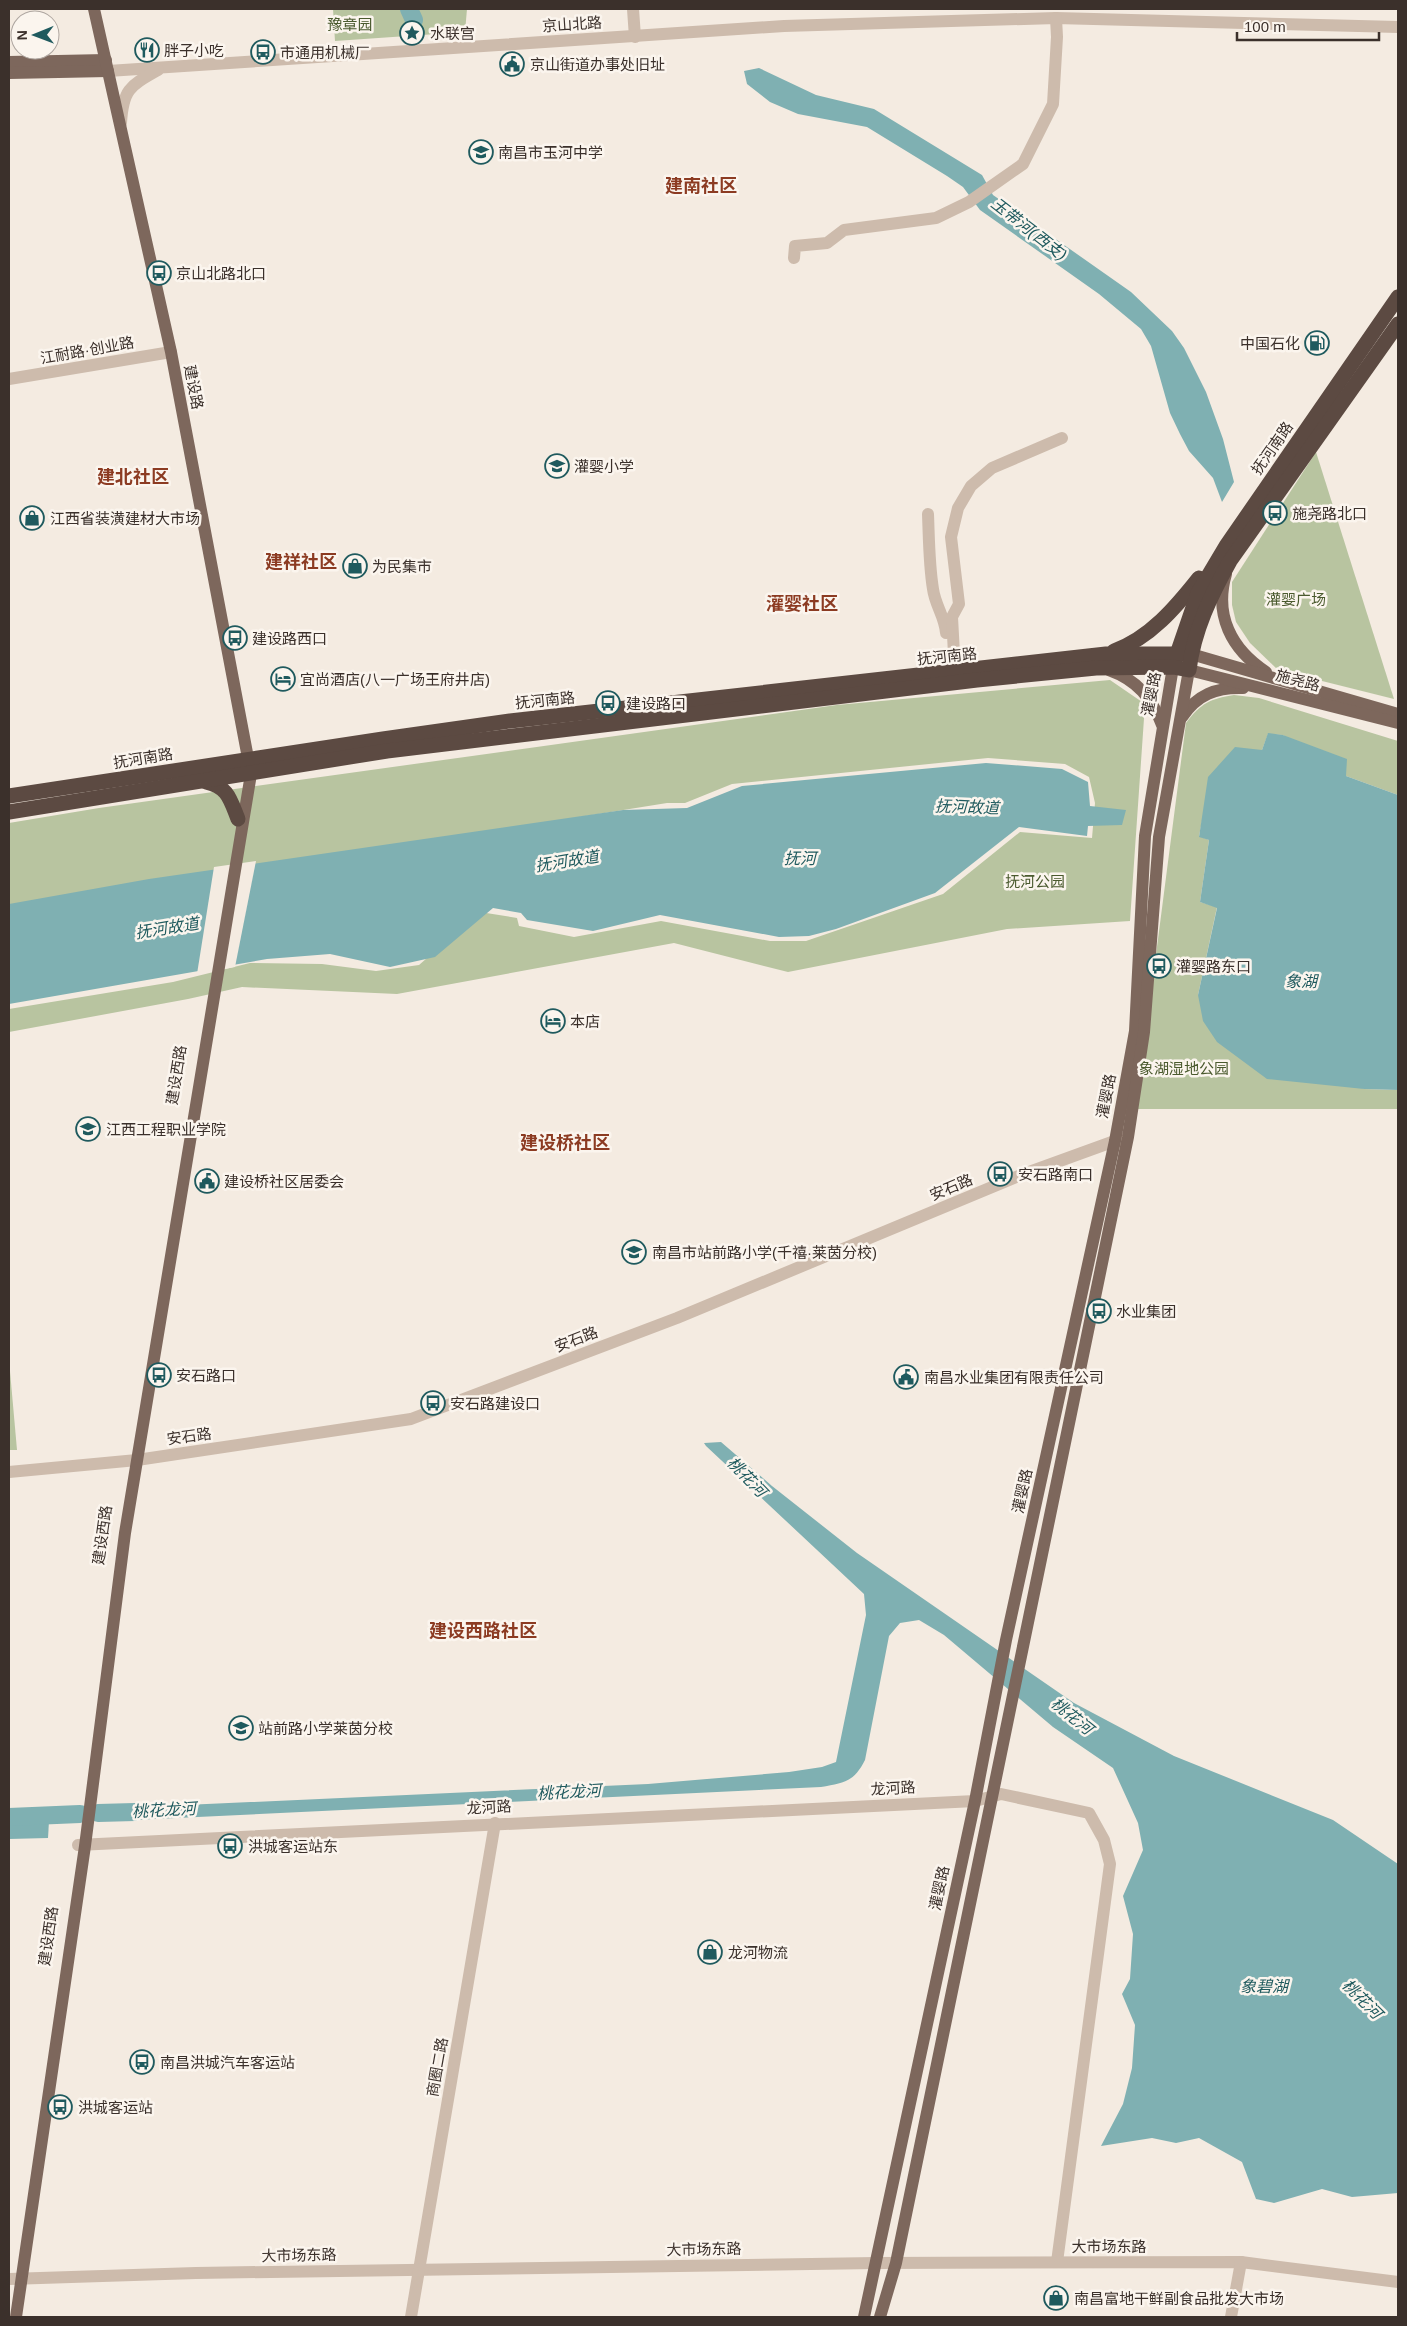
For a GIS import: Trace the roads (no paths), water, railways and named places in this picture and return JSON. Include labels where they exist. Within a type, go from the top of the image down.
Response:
[{"type":"highway","name":"抚河南路","points":[[1188,670],[1180,658],[1198,593],[1226,546],[1398,298]]},
{"type":"highway","name":"抚河南路","points":[[1180,658],[1209,597],[1230,561],[1398,324]]},
{"type":"highway","points":[[1106,661],[1142,638],[1186,593],[1226,546]]},
{"type":"highway","name":"抚河南路","points":[[9,796],[245,759],[510,722],[952,673],[1106,661],[1180,658]]},
{"type":"highway","name":"抚河南路","points":[[9,812],[397,750],[977,680],[1106,661]]},
{"type":"highway","points":[[204,782],[219,785],[228,794],[241,819]]},
{"type":"main road","name":"建设路","points":[[94,9],[171,352],[245,759]]},
{"type":"main road","points":[[9,62],[107,66]]},
{"type":"main road","points":[[9,73],[107,66]]},
{"type":"main road","points":[[1230,561],[1223,584],[1223,619],[1230,636],[1243,653],[1275,685]]},
{"type":"main road","name":"施尧路","points":[[1180,658],[1398,723]]},
{"type":"main road","name":"灌婴路","points":[[864,2317],[975,1801],[1000,1668],[1114,1141],[1135,1031],[1145,836],[1162,725],[1180,658]]},
{"type":"main road","points":[[1106,661],[1138,686],[1151,699],[1162,725]]},
{"type":"main road","name":"施尧路","points":[[1188,670],[1275,685],[1398,714]]},
{"type":"main road","name":"灌婴路","points":[[880,2317],[896,2263],[990,1798],[1128,1136],[1144,1032],[1158,844],[1188,670]]},
{"type":"main road","points":[[1179,722],[1190,706],[1207,692],[1228,688],[1275,685]]},
{"type":"main road","name":"建设西路","points":[[10,2317],[81,1846],[134,1460],[205,1018],[241,819],[246,775],[245,759]]},
{"type":"main road","name":"建设西路","points":[[15,2279],[16,2317]]},
{"type":"street","points":[[633,9],[635,37]]},
{"type":"street","name":"京山北路","points":[[107,66],[162,67],[784,26],[1056,18],[1398,28]]},
{"type":"street","points":[[794,258],[795,246],[827,243],[844,230],[936,218],[969,202],[996,185],[1023,164],[1053,104],[1057,37],[1056,18]]},
{"type":"street","points":[[121,128],[122,102],[128,91],[142,79],[162,67]]},
{"type":"street","name":"江耐路·创业路","points":[[9,379],[171,352]]},
{"type":"street","points":[[952,673],[952,617],[959,604],[951,536],[958,508],[972,486],[992,468],[1062,438]]},
{"type":"street","points":[[928,514],[933,589],[937,606],[945,620],[952,673]]},
{"type":"street","name":"安石路","points":[[9,1472],[134,1460],[411,1419],[677,1318],[1021,1175],[1128,1136]]},
{"type":"street","name":"龙河路","points":[[81,1846],[495,1823],[975,1801],[1001,1794],[1089,1813],[1104,1840],[1110,1864],[1058,2262]]},
{"type":"street","name":"商圈二路","points":[[411,2317],[495,1823]]},
{"type":"street","points":[[1231,2317],[1241,2262]]},
{"type":"street","name":"大市场东路","points":[[15,2279],[196,2273],[876,2263],[1241,2262],[1398,2282]]},
{"type":"water","points":[[759,68],[816,95],[874,109],[982,175],[993,195],[1131,292],[1172,331],[1184,348],[1206,392],[1223,439],[1234,482],[1222,502],[1213,478],[1189,451],[1170,413],[1151,346],[1141,329],[1099,294],[980,210],[963,187],[867,127],[798,114],[770,102],[747,84],[744,71]]},
{"type":"water","name":"象湖","points":[[1268,733],[1283,735],[1347,759],[1346,776],[1398,795],[1398,1090],[1364,1089],[1267,1079],[1217,1042],[1203,1021],[1198,995],[1217,908],[1200,902],[1209,840],[1199,837],[1208,777],[1235,747],[1262,750]]},
{"type":"water","name":"抚河","points":[[986,763],[1062,769],[1088,782],[1090,806],[1126,810],[1122,825],[1088,826],[1087,836],[1019,827],[935,893],[836,929],[809,936],[779,937],[660,915],[593,931],[527,920],[521,913],[493,908],[435,957],[390,967],[330,954],[267,959],[9,1004],[9,904],[149,879],[623,810],[687,808],[742,786]]},
{"type":"water","name":"象碧湖","points":[[721,1442],[772,1486],[857,1553],[1074,1703],[1174,1756],[1333,1820],[1398,1864],[1398,2193],[1352,2197],[1322,2189],[1274,2203],[1256,2199],[1242,2162],[1199,2138],[1176,2143],[1152,2138],[1101,2146],[1123,2104],[1132,2068],[1135,2025],[1122,1994],[1130,1979],[1133,1934],[1123,1896],[1143,1850],[1138,1823],[1113,1768],[1053,1727],[944,1635],[919,1620],[900,1623],[889,1636],[865,1760],[857,1773],[848,1780],[836,1784],[821,1787],[134,1820],[97,1809],[648,1784],[789,1772],[822,1767],[836,1762],[866,1615],[864,1594],[704,1443]]},
{"type":"water","points":[[25,1812],[49,1821],[48,1838],[9,1839],[9,1813]]},
{"type":"waterway","name":"玉带河(西支)","points":[[409,9],[414,20]]},
{"type":"waterway","name":"桃花龙河","points":[[98,1813],[135,1812]]},
{"type":"waterway","name":"桃花龙河","points":[[9,1817],[80,1814]]},
{"type":"place","name":"水联宫","points":[[412,33]]},
{"type":"place","name":"胖子小吃","points":[[147,50]]},
{"type":"place","name":"市通用机械厂","points":[[263,52]]},
{"type":"place","name":"京山街道办事处旧址","points":[[512,64]]},
{"type":"place","name":"南昌市玉河中学","points":[[481,152]]},
{"type":"place","name":"京山北路北口","points":[[159,273]]},
{"type":"place","name":"中国石化","points":[[1317,343]]},
{"type":"place","name":"灌婴小学","points":[[557,466]]},
{"type":"place","name":"施尧路北口","points":[[1275,513]]},
{"type":"place","name":"江西省装潢建材大市场","points":[[32,518]]},
{"type":"place","name":"为民集市","points":[[355,566]]},
{"type":"place","name":"建设路西口","points":[[235,638]]},
{"type":"place","name":"宜尚酒店(八一广场王府井店)","points":[[283,679]]},
{"type":"place","name":"建设路口","points":[[608,703]]},
{"type":"place","name":"灌婴路东口","points":[[1159,966]]},
{"type":"place","name":"本店","points":[[553,1021]]},
{"type":"place","name":"江西工程职业学院","points":[[88,1129]]},
{"type":"place","name":"安石路南口","points":[[1000,1174]]},
{"type":"place","name":"建设桥社区居委会","points":[[207,1181]]},
{"type":"place","name":"南昌市站前路小学(千禧·莱茵分校)","points":[[634,1252]]},
{"type":"place","name":"水业集团","points":[[1099,1311]]},
{"type":"place","name":"安石路口","points":[[159,1375]]},
{"type":"place","name":"南昌水业集团有限责任公司","points":[[906,1377]]},
{"type":"place","name":"安石路建设口","points":[[433,1403]]},
{"type":"place","name":"站前路小学莱茵分校","points":[[241,1728]]},
{"type":"place","name":"洪城客运站东","points":[[230,1846]]},
{"type":"place","name":"龙河物流","points":[[710,1952]]},
{"type":"place","name":"南昌洪城汽车客运站","points":[[142,2062]]},
{"type":"place","name":"洪城客运站","points":[[60,2107]]},
{"type":"place","name":"南昌富地干鲜副食品批发大市场","points":[[1056,2298]]},
{"type":"district","name":"建南社区","points":[[701,186]]},
{"type":"district","name":"建北社区","points":[[133,477]]},
{"type":"district","name":"建祥社区","points":[[301,562]]},
{"type":"district","name":"灌婴社区","points":[[802,604]]},
{"type":"district","name":"建设桥社区","points":[[565,1143]]},
{"type":"district","name":"建设西路社区","points":[[483,1631]]},
{"type":"park label","name":"豫章园","points":[[350,24]]},
{"type":"park label","name":"灌婴广场","points":[[1296,599]]},
{"type":"park label","name":"抚河公园","points":[[1035,881]]},
{"type":"park label","name":"象湖湿地公园","points":[[1184,1068]]},
{"type":"water label","name":"抚河故道","points":[[967,807]]},
{"type":"water label","name":"抚河故道","points":[[567,861]]},
{"type":"water label","name":"抚河故道","points":[[167,928]]},
{"type":"water label","name":"桃花河","points":[[747,1477]]},
{"type":"water label","name":"桃花河","points":[[1072,1716]]},
{"type":"water label","name":"桃花河","points":[[1362,1999]]}]
